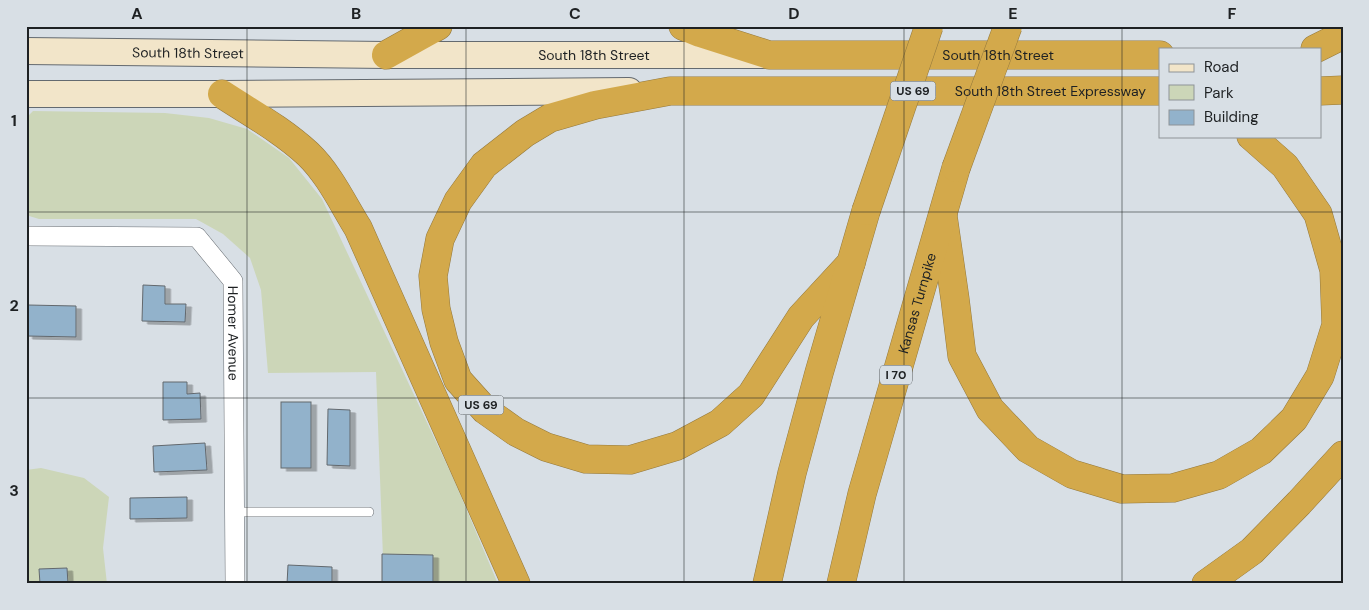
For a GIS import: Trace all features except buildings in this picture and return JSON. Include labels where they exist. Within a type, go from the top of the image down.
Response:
[{"type":"highway","points":[[386,56],[438,26]]},
{"type":"highway","points":[[682,26],[700,34],[769,55]]},
{"type":"highway","points":[[767,584],[797,454],[819,373],[866,211],[928,26]]},
{"type":"highway","name":"Kansas Turnpike","points":[[841,584],[862,494],[956,168],[1008,26]]},
{"type":"highway","points":[[1317,48],[1343,35]]},
{"type":"highway","name":"South 18th Street","points":[[769,55],[1159,55]]},
{"type":"highway","points":[[1322,55],[1343,55]]},
{"type":"highway","points":[[1322,90],[1343,90]]},
{"type":"highway","name":"South 18th Street Expressway","points":[[670,91],[1159,92]]},
{"type":"highway","name":"US 69","points":[[670,91],[595,105],[550,118],[524,133],[484,165],[458,201],[440,239],[433,276],[436,309],[444,342],[458,380],[485,410],[516,432],[546,447],[586,459],[630,460],[677,446],[720,423],[751,395],[800,317],[851,263]]},
{"type":"highway","points":[[222,94],[273,127],[308,155],[331,183],[358,228],[516,584]]},
{"type":"highway","points":[[943,216],[956,298],[962,356],[990,410],[1028,449],[1072,474],[1122,489],[1174,488],[1219,475],[1228,470],[1261,451],[1294,419],[1320,376],[1336,325],[1334,270],[1318,214],[1285,166],[1253,138]]},
{"type":"highway","points":[[1206,584],[1252,551],[1300,503],[1343,454]]},
{"type":"main road","name":"South 18th Street","points":[[26,51],[386,56],[769,55]]},
{"type":"main road","points":[[26,94],[670,91]]},
{"type":"street","name":"Homer Avenue","points":[[26,236],[197,237],[233,281],[235,584]]},
{"type":"lane","points":[[235,512],[369,512]]},
{"type":"green space","points":[[33,111],[165,113],[209,118],[247,129],[289,158],[322,199],[454,480],[498,584],[384,584],[376,372],[268,373],[261,290],[250,258],[223,234],[196,219],[39,219],[26,215],[26,118]]},
{"type":"green space","points":[[41,468],[84,478],[109,497],[103,548],[107,584],[26,584],[26,470]]}]
